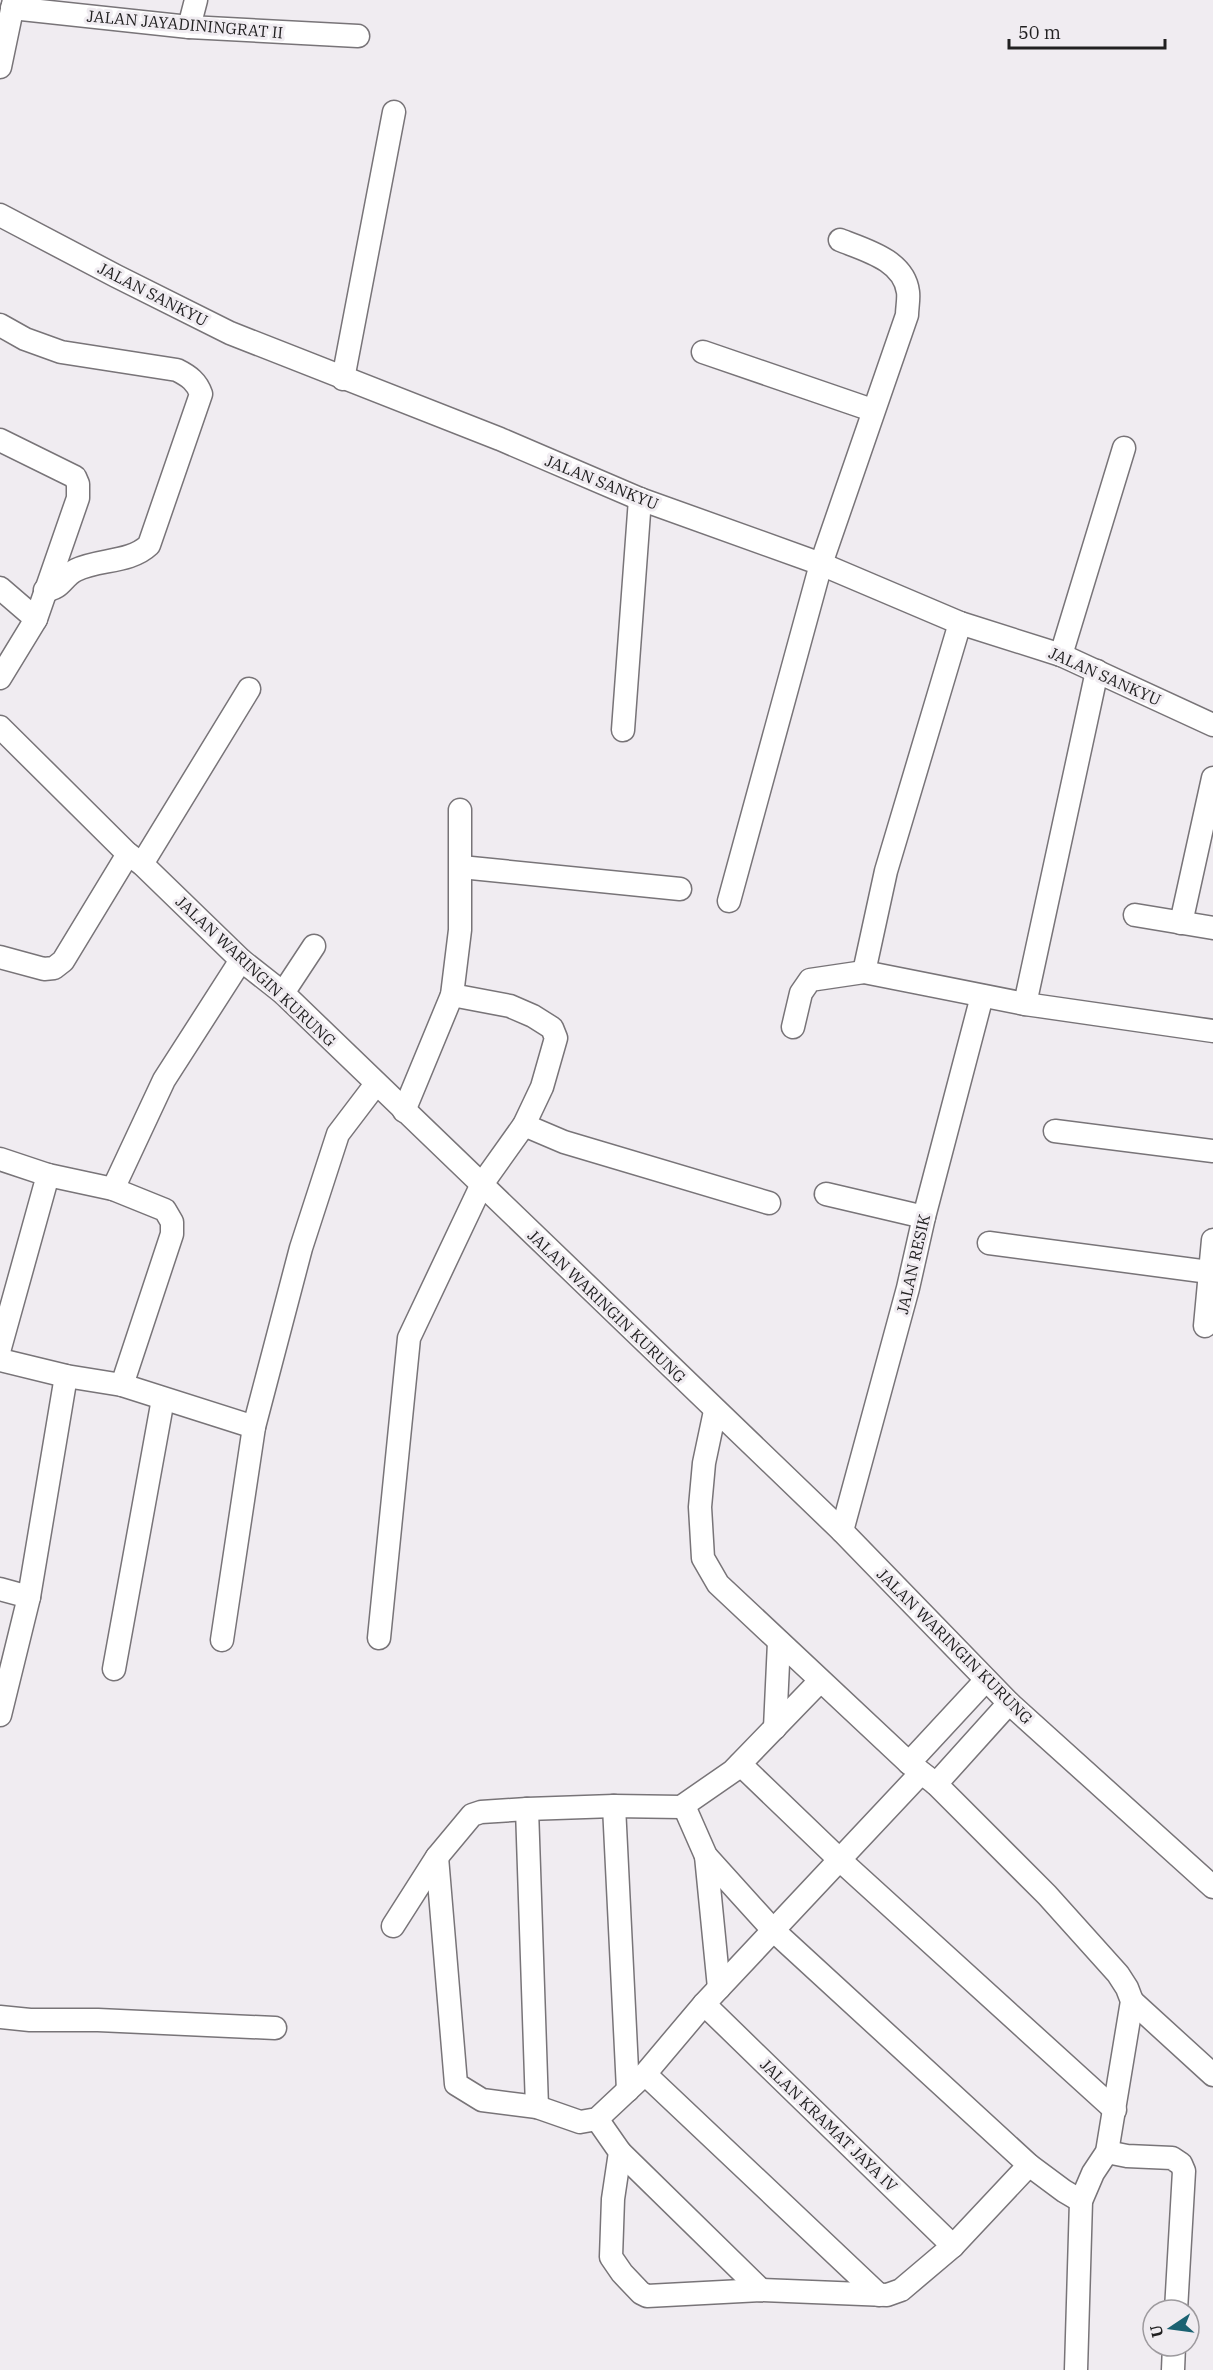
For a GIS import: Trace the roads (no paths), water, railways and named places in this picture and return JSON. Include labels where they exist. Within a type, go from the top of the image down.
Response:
[{"type":"street","points":[[189,27],[196,0]]},
{"type":"street","points":[[0,67],[3,38],[13,4]]},
{"type":"street","name":"JALAN JAYADININGRAT II","points":[[13,4],[189,27],[358,36]]},
{"type":"street","points":[[343,379],[394,112]]},
{"type":"street","name":"JALAN SANKYU","points":[[0,215],[231,333],[500,439],[640,499],[821,564],[960,623],[1061,654],[1213,724]]},
{"type":"street","points":[[729,901],[821,564],[907,315],[909,292],[904,276],[888,261],[840,240]]},
{"type":"street","points":[[0,325],[25,339],[61,352],[177,370],[191,377],[199,387],[201,394],[148,545],[134,555],[104,561],[74,571],[60,586],[53,590],[45,590]]},
{"type":"street","points":[[702,352],[872,411]]},
{"type":"street","points":[[0,440],[75,477],[78,484],[78,498],[36,619],[0,678]]},
{"type":"street","points":[[1061,654],[1124,448]]},
{"type":"street","points":[[623,730],[640,499]]},
{"type":"street","points":[[0,588],[36,619]]},
{"type":"street","points":[[864,972],[886,871],[960,623]]},
{"type":"street","points":[[1025,1004],[1097,671]]},
{"type":"street","points":[[1,962],[44,969],[58,965],[135,859],[249,689]]},
{"type":"street","name":"JALAN WARINGIN KURUNG","points":[[0,727],[242,960],[283,993],[842,1531],[1009,1702],[1211,1882]]},
{"type":"street","points":[[1181,923],[1213,778]]},
{"type":"street","points":[[404,1111],[452,995],[460,930],[460,810]]},
{"type":"street","points":[[461,867],[680,889]]},
{"type":"street","points":[[1135,915],[1213,928]]},
{"type":"street","points":[[283,993],[314,946]]},
{"type":"street","points":[[113,1189],[164,1080],[242,960]]},
{"type":"street","points":[[793,1027],[801,993],[810,980],[864,972],[1025,1004],[1213,1031]]},
{"type":"street","points":[[379,1638],[409,1338],[482,1184],[524,1125],[543,1087],[556,1038],[552,1028],[510,1006],[452,995]]},
{"type":"street","name":"JALAN RESIK","points":[[842,1531],[908,1288],[924,1217],[982,996]]},
{"type":"street","points":[[222,1640],[254,1427],[301,1248],[338,1134],[376,1084]]},
{"type":"street","points":[[524,1125],[564,1142],[769,1203]]},
{"type":"street","points":[[1054,1131],[1213,1151]]},
{"type":"street","points":[[0,1159],[48,1175],[113,1189],[165,1210],[172,1222],[172,1234],[122,1385]]},
{"type":"street","points":[[0,1348],[48,1175]]},
{"type":"street","points":[[826,1194],[924,1217]]},
{"type":"street","points":[[1205,1326],[1213,1240]]},
{"type":"street","points":[[989,1243],[1209,1272]]},
{"type":"street","points":[[0,1360],[66,1376],[122,1385],[254,1427]]},
{"type":"street","points":[[0,1715],[29,1597],[66,1376]]},
{"type":"street","points":[[114,1670],[163,1399]]},
{"type":"street","points":[[715,1411],[702,1480],[700,1507],[703,1558],[718,1584],[820,1681],[922,1773],[1047,1895],[1118,1974],[1132,2001],[1213,2075]]},
{"type":"street","points":[[0,1588],[29,1597]]},
{"type":"street","points":[[775,1728],[779,1642]]},
{"type":"street","points":[[922,1773],[986,1680]]},
{"type":"street","points":[[393,1926],[437,1857],[472,1815],[481,1812],[527,1809],[684,1806],[740,1764],[820,1681]]},
{"type":"street","points":[[437,1857],[456,2084],[482,2100],[537,2108],[580,2122],[597,2119],[645,2074],[712,1996],[922,1773],[1009,1702]]},
{"type":"street","points":[[740,1764],[840,1861],[1115,2110]]},
{"type":"street","points":[[614,1806],[628,2090]]},
{"type":"street","points":[[684,1806],[706,1856],[773,1930],[1029,2165],[1057,2187],[1081,2200]]},
{"type":"street","points":[[527,1809],[537,2108]]},
{"type":"street","points":[[706,1856],[712,1996]]},
{"type":"street","name":"JALAN KRAMAT JAYA IV","points":[[712,1996],[953,2246]]},
{"type":"street","points":[[1076,2370],[1081,2200],[1093,2173],[1107,2152],[1132,2001]]},
{"type":"street","points":[[0,2017],[275,2028]]},
{"type":"street","points":[[645,2074],[879,2295]]},
{"type":"street","points":[[597,2119],[620,2152],[761,2290]]},
{"type":"street","points":[[620,2152],[613,2199],[611,2257],[641,2294],[647,2296],[761,2290],[888,2295],[901,2290],[953,2246],[1029,2165]]},
{"type":"street","points":[[1107,2152],[1127,2156],[1172,2158],[1181,2164],[1184,2171],[1177,2298]]}]
